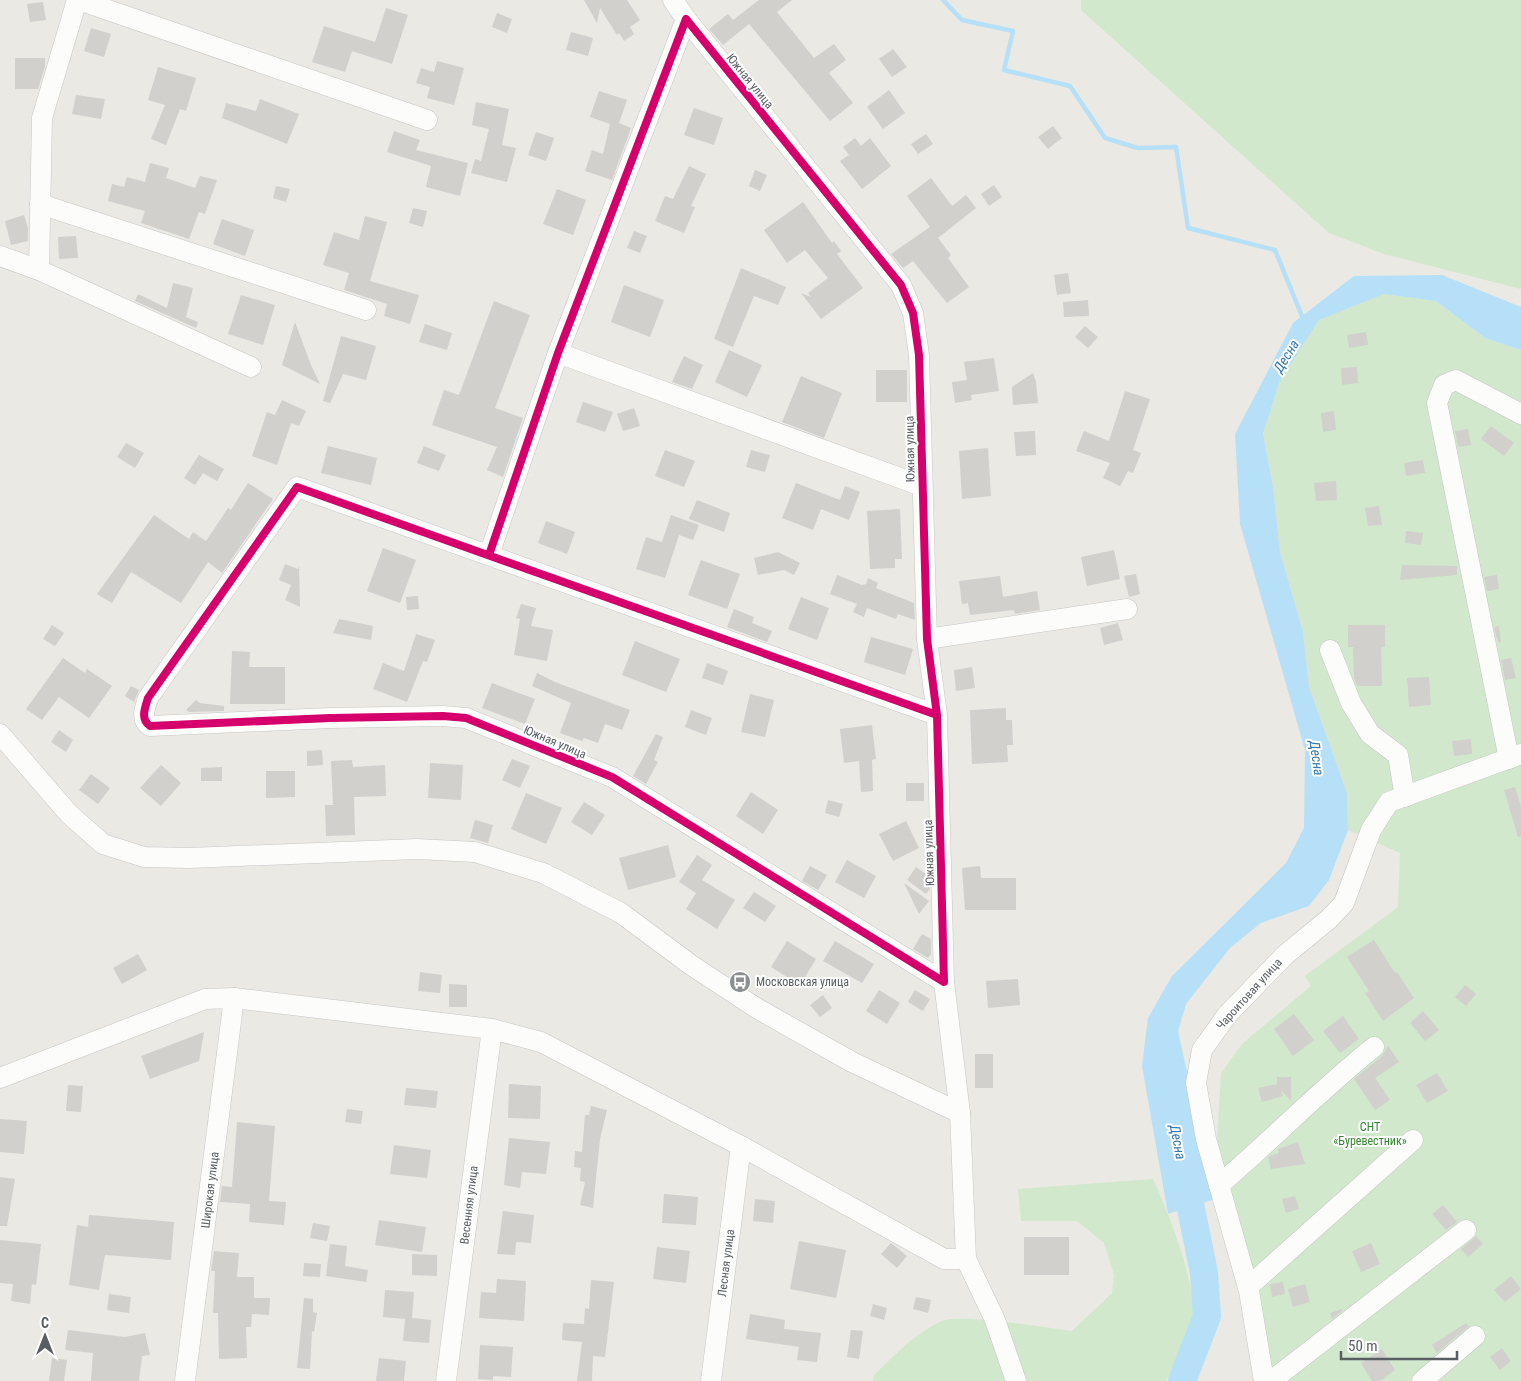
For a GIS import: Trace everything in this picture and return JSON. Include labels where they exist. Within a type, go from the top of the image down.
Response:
[{"type":"street","points":[[39,270],[42,118],[78,0],[427,120]]},
{"type":"street","name":"Южная улица","points":[[673,0],[686,19],[901,285],[913,313],[919,355],[927,639],[937,715],[944,982]]},
{"type":"street","points":[[686,19],[558,352],[489,555],[937,715]]},
{"type":"street","points":[[40,204],[366,310]]},
{"type":"street","points":[[0,256],[39,270],[251,367]]},
{"type":"street","points":[[558,352],[922,486]]},
{"type":"street","points":[[1515,756],[1438,403],[1444,385],[1456,380],[1521,414]]},
{"type":"street","name":"Южная улица","points":[[489,555],[298,488],[148,698],[144,710],[146,724],[150,726],[339,718],[443,716],[466,718],[612,778],[944,982]]},
{"type":"street","points":[[927,639],[1127,609]]},
{"type":"street","points":[[1330,650],[1350,703],[1370,734],[1398,755],[1404,797]]},
{"type":"street","points":[[0,734],[69,814],[103,844],[144,857],[190,858],[417,849],[475,852],[543,873],[621,913],[691,965],[758,1009],[852,1062],[960,1113]]},
{"type":"street","name":"Чароитовая улица","points":[[1264,1381],[1248,1287],[1206,1139],[1196,1083],[1202,1050],[1227,1014],[1285,955],[1329,919],[1344,903],[1372,830],[1390,802],[1515,756]]},
{"type":"street","points":[[944,982],[960,1113],[966,1259],[995,1320],[1016,1381]]},
{"type":"street","points":[[0,1078],[205,999],[234,998],[492,1029],[541,1042],[742,1146],[944,1259],[966,1259]]},
{"type":"street","name":"Широкая улица","points":[[185,1381],[234,998]]},
{"type":"street","name":"Весенняя улица","points":[[446,1381],[492,1029]]},
{"type":"street","points":[[1219,1185],[1252,1158],[1338,1076],[1374,1047]]},
{"type":"street","points":[[1248,1287],[1413,1140]]},
{"type":"street","name":"Лесная улица","points":[[711,1381],[742,1146]]},
{"type":"street","points":[[1272,1381],[1466,1230]]},
{"type":"street","points":[[1422,1381],[1475,1336]]},
{"type":"green space","points":[[1081,0],[1521,0],[1521,289],[1384,254],[1329,233],[1081,10]]},
{"type":"green space","name":"СНТ «Буревестник»","points":[[1384,294],[1436,301],[1485,338],[1521,350],[1521,1381],[1274,1381],[1217,1142],[1221,1073],[1242,1044],[1311,986],[1305,976],[1398,907],[1400,853],[1348,830],[1347,793],[1309,687],[1303,632],[1280,552],[1273,487],[1263,432],[1280,381],[1319,320]]},
{"type":"green space","points":[[1153,1179],[1183,1256],[1192,1299],[1193,1318],[1191,1334],[1166,1381],[873,1381],[874,1375],[906,1345],[942,1321],[951,1319],[984,1320],[1072,1331],[1112,1293],[1114,1275],[1104,1243],[1077,1221],[1021,1221],[1018,1189]]},
{"type":"water","points":[[1442,275],[1521,307],[1521,350],[1485,338],[1436,301],[1384,294],[1319,320],[1280,381],[1263,433],[1273,487],[1280,552],[1303,632],[1309,687],[1347,793],[1348,830],[1329,880],[1309,906],[1261,923],[1230,948],[1186,1004],[1178,1031],[1215,1199],[1168,1214],[1142,1066],[1148,1018],[1172,976],[1286,863],[1304,828],[1305,750],[1240,524],[1235,434],[1293,323],[1354,276]]},
{"type":"building","points":[[584,0],[627,0],[640,20],[630,27],[634,34],[624,41],[619,33],[617,35],[600,8],[597,23]]},
{"type":"building","points":[[759,0],[792,0],[777,12],[814,58],[834,44],[846,60],[829,73],[853,103],[830,121],[749,24],[723,45],[709,29],[728,14],[733,20]]},
{"type":"building","points":[[43,2],[46,20],[30,22],[27,4]]},
{"type":"building","points":[[386,8],[408,15],[392,64],[352,51],[345,72],[312,62],[324,26],[375,42]]},
{"type":"building","points":[[497,13],[512,19],[507,33],[492,27]]},
{"type":"building","points":[[91,28],[111,34],[104,57],[84,51]]},
{"type":"building","points":[[571,32],[593,38],[588,56],[566,50]]},
{"type":"building","points":[[893,49],[907,67],[892,77],[879,59]]},
{"type":"building","points":[[15,58],[45,58],[45,67],[38,89],[15,89]]},
{"type":"building","points":[[437,61],[464,68],[454,105],[427,98],[430,87],[416,83],[421,68],[434,72]]},
{"type":"building","points":[[158,67],[196,78],[186,111],[180,109],[166,145],[151,139],[165,105],[148,100]]},
{"type":"building","points":[[889,90],[905,113],[883,129],[867,107]]},
{"type":"building","points":[[599,91],[627,100],[619,123],[631,128],[612,180],[585,171],[592,150],[603,154],[610,124],[590,117]]},
{"type":"building","points":[[76,95],[105,99],[101,119],[72,114]]},
{"type":"building","points":[[260,99],[299,114],[287,144],[222,118],[226,103],[256,111]]},
{"type":"building","points":[[476,102],[509,109],[502,145],[516,148],[507,182],[471,173],[475,159],[481,161],[489,129],[472,125]]},
{"type":"building","points":[[694,108],[723,118],[714,145],[684,135]]},
{"type":"building","points":[[1053,126],[1062,138],[1048,149],[1038,137]]},
{"type":"building","points":[[394,131],[420,140],[416,150],[468,163],[460,196],[426,187],[431,166],[387,152]]},
{"type":"building","points":[[536,132],[554,138],[546,161],[528,155]]},
{"type":"building","points":[[926,134],[933,144],[918,154],[911,144]]},
{"type":"building","points":[[855,138],[861,146],[870,138],[891,166],[862,189],[840,161],[849,155],[843,147]]},
{"type":"building","points":[[150,163],[169,168],[166,178],[195,188],[200,176],[217,180],[205,214],[199,212],[189,239],[141,223],[145,211],[108,201],[112,184],[124,187],[127,177],[145,182]]},
{"type":"building","points":[[689,166],[706,174],[691,206],[695,207],[684,233],[655,221],[665,196],[673,199]]},
{"type":"building","points":[[755,170],[767,175],[760,191],[749,186]]},
{"type":"building","points":[[931,178],[952,206],[966,195],[976,208],[938,238],[951,255],[948,258],[969,287],[947,303],[913,261],[903,268],[891,254],[930,227],[907,196]]},
{"type":"building","points":[[994,185],[1002,197],[989,206],[981,194]]},
{"type":"building","points":[[276,186],[290,189],[286,202],[273,198]]},
{"type":"building","points":[[557,189],[586,200],[573,235],[543,224]]},
{"type":"building","points":[[803,202],[832,243],[834,241],[841,251],[837,254],[863,288],[821,319],[801,293],[811,297],[808,293],[828,278],[805,250],[787,263],[764,230]]},
{"type":"building","points":[[413,208],[427,211],[423,227],[409,223]]},
{"type":"building","points":[[24,215],[28,228],[28,241],[11,245],[5,221]]},
{"type":"building","points":[[365,216],[387,222],[370,281],[419,295],[410,324],[384,316],[387,304],[344,290],[349,273],[323,265],[334,232],[359,240]]},
{"type":"building","points":[[222,219],[254,230],[245,256],[213,244]]},
{"type":"building","points":[[634,231],[647,236],[640,253],[627,248]]},
{"type":"building","points":[[76,236],[78,258],[59,259],[58,237]]},
{"type":"building","points":[[741,268],[786,287],[778,305],[754,296],[733,347],[714,339]]},
{"type":"building","points":[[1068,273],[1071,293],[1057,295],[1054,275]]},
{"type":"building","points":[[173,283],[193,288],[186,317],[198,322],[196,328],[135,301],[138,294],[167,308]]},
{"type":"building","points":[[624,285],[664,300],[650,337],[611,322]]},
{"type":"building","points":[[241,295],[275,305],[263,345],[228,334]]},
{"type":"building","points":[[1088,300],[1089,316],[1064,317],[1063,302]]},
{"type":"building","points":[[494,301],[530,315],[495,408],[523,418],[503,477],[487,470],[497,447],[432,425],[444,390],[459,395]]},
{"type":"building","points":[[295,322],[311,365],[320,384],[282,365]]},
{"type":"building","points":[[425,324],[452,333],[447,350],[419,342]]},
{"type":"building","points":[[1085,326],[1098,337],[1088,348],[1075,337]]},
{"type":"building","points":[[1366,332],[1368,345],[1349,348],[1347,335]]},
{"type":"building","points":[[341,336],[376,346],[366,380],[343,374],[330,403],[323,401]]},
{"type":"building","points":[[729,350],[762,365],[747,397],[715,382]]},
{"type":"building","points":[[684,356],[703,365],[692,389],[672,382]]},
{"type":"building","points":[[994,358],[999,391],[971,395],[972,400],[955,403],[952,382],[967,380],[964,362]]},
{"type":"building","points":[[1357,367],[1358,383],[1342,385],[1341,368]]},
{"type":"building","points":[[876,370],[907,370],[907,402],[876,402]]},
{"type":"building","points":[[1033,373],[1038,403],[1013,405],[1012,387]]},
{"type":"building","points":[[801,376],[842,393],[824,438],[782,422]]},
{"type":"building","points":[[1125,391],[1150,399],[1133,450],[1141,453],[1133,473],[1128,471],[1120,486],[1103,478],[1110,463],[1076,451],[1084,431],[1109,441]]},
{"type":"building","points":[[282,400],[306,411],[299,426],[291,423],[277,465],[252,456],[267,412],[275,415]]},
{"type":"building","points":[[583,402],[613,412],[605,432],[576,422]]},
{"type":"building","points":[[634,408],[640,426],[623,431],[617,414]]},
{"type":"building","points":[[1334,411],[1336,430],[1323,432],[1321,413]]},
{"type":"building","points":[[1491,426],[1514,443],[1504,456],[1481,439]]},
{"type":"building","points":[[1468,429],[1471,445],[1458,447],[1455,431]]},
{"type":"building","points":[[1035,431],[1036,455],[1016,456],[1014,432]]},
{"type":"building","points":[[126,443],[144,453],[135,468],[117,457]]},
{"type":"building","points":[[328,446],[377,458],[371,485],[321,473]]},
{"type":"building","points":[[424,446],[446,455],[439,471],[417,463]]},
{"type":"building","points":[[988,448],[991,496],[962,499],[959,451]]},
{"type":"building","points":[[665,450],[695,461],[684,487],[655,476]]},
{"type":"building","points":[[751,450],[770,455],[765,472],[746,467]]},
{"type":"building","points":[[199,455],[224,469],[217,481],[203,473],[195,485],[184,478]]},
{"type":"building","points":[[1423,460],[1425,473],[1406,476],[1404,463]]},
{"type":"building","points":[[1336,481],[1337,500],[1316,501],[1314,483]]},
{"type":"building","points":[[248,483],[273,499],[222,573],[208,562],[181,603],[131,572],[112,603],[97,594],[154,515],[189,539],[193,532],[206,541],[228,508],[231,510]]},
{"type":"building","points":[[796,483],[840,500],[845,486],[860,492],[849,520],[821,509],[813,530],[782,518]]},
{"type":"building","points":[[697,500],[730,513],[724,532],[689,519]]},
{"type":"building","points":[[1379,506],[1382,525],[1368,526],[1365,508]]},
{"type":"building","points":[[900,509],[902,559],[895,559],[895,568],[870,569],[867,511]]},
{"type":"building","points":[[671,515],[699,525],[693,540],[679,535],[665,578],[636,569],[646,537],[662,542]]},
{"type":"building","points":[[546,521],[575,532],[567,554],[538,543]]},
{"type":"building","points":[[1406,531],[1423,533],[1421,545],[1405,543]]},
{"type":"building","points":[[383,548],[416,560],[400,603],[367,591]]},
{"type":"building","points":[[1114,550],[1120,579],[1087,586],[1081,557]]},
{"type":"building","points":[[778,552],[800,563],[794,575],[784,570],[758,575],[754,558]]},
{"type":"building","points":[[701,560],[740,574],[727,609],[688,595]]},
{"type":"building","points":[[285,564],[298,569],[299,566],[300,607],[285,600],[291,585],[279,580]]},
{"type":"building","points":[[1402,565],[1457,566],[1457,575],[1400,580]]},
{"type":"building","points":[[1136,574],[1140,594],[1129,597],[1124,576]]},
{"type":"building","points":[[837,575],[862,585],[866,584],[868,578],[878,583],[876,588],[914,603],[915,620],[898,614],[896,619],[867,608],[864,617],[853,612],[857,604],[830,594]]},
{"type":"building","points":[[1497,575],[1499,589],[1487,591],[1484,577]]},
{"type":"building","points":[[1000,576],[1003,597],[1037,591],[1040,610],[1015,614],[1014,610],[970,615],[968,603],[962,604],[959,581]]},
{"type":"building","points":[[418,596],[419,609],[407,610],[406,597]]},
{"type":"building","points":[[801,597],[829,608],[817,640],[788,629]]},
{"type":"building","points":[[521,604],[536,608],[531,626],[553,630],[547,661],[514,655],[520,619],[516,618]]},
{"type":"building","points":[[734,609],[754,617],[752,623],[772,631],[767,642],[727,627]]},
{"type":"building","points":[[339,619],[373,626],[371,640],[333,633]]},
{"type":"building","points":[[1118,623],[1123,640],[1104,645],[1100,628]]},
{"type":"building","points":[[52,625],[64,633],[55,646],[43,639]]},
{"type":"building","points":[[1348,625],[1385,625],[1385,647],[1381,647],[1382,686],[1357,686],[1354,678],[1353,647],[1348,647]]},
{"type":"building","points":[[1499,626],[1501,642],[1498,642],[1494,627]]},
{"type":"building","points":[[416,634],[435,640],[427,662],[423,661],[407,702],[373,689],[383,663],[404,671]]},
{"type":"building","points":[[871,637],[913,649],[905,675],[864,662]]},
{"type":"building","points":[[635,641],[680,659],[666,692],[622,675]]},
{"type":"building","points":[[232,651],[250,652],[249,667],[285,667],[285,704],[230,704]]},
{"type":"building","points":[[63,658],[85,673],[87,669],[112,686],[89,718],[59,697],[42,720],[26,709]]},
{"type":"building","points":[[1511,658],[1516,678],[1505,680],[1501,660]]},
{"type":"building","points":[[707,663],[728,671],[723,685],[702,678]]},
{"type":"building","points":[[972,667],[975,688],[956,691],[954,670]]},
{"type":"building","points":[[537,673],[555,682],[630,710],[622,730],[605,724],[598,743],[584,738],[582,741],[560,733],[571,703],[532,686]]},
{"type":"building","points":[[1429,677],[1431,705],[1409,707],[1407,678]]},
{"type":"building","points":[[492,683],[535,699],[525,724],[482,708]]},
{"type":"building","points":[[131,686],[139,690],[134,702],[125,696]]},
{"type":"building","points":[[750,694],[774,700],[765,737],[741,732]]},
{"type":"building","points":[[196,700],[200,703],[224,706],[224,711],[189,712],[186,710]]},
{"type":"building","points":[[1006,708],[1006,720],[1012,720],[1013,745],[1007,745],[1008,762],[972,764],[970,710]]},
{"type":"building","points":[[691,710],[712,718],[706,735],[685,727]]},
{"type":"building","points":[[872,725],[876,759],[872,760],[873,791],[861,792],[859,761],[844,763],[840,729]]},
{"type":"building","points":[[59,730],[73,740],[66,752],[51,742]]},
{"type":"building","points":[[656,734],[663,737],[654,760],[658,762],[646,784],[633,776]]},
{"type":"building","points":[[1471,739],[1472,754],[1454,756],[1452,741]]},
{"type":"building","points":[[322,750],[323,765],[307,766],[307,751]]},
{"type":"building","points":[[512,759],[530,766],[520,788],[502,780]]},
{"type":"building","points":[[352,760],[353,767],[385,765],[386,796],[354,797],[355,835],[326,836],[325,805],[333,805],[331,761]]},
{"type":"building","points":[[430,763],[463,765],[461,800],[428,798]]},
{"type":"building","points":[[161,765],[181,783],[161,806],[140,788]]},
{"type":"building","points":[[222,767],[222,781],[201,781],[201,768]]},
{"type":"building","points":[[266,771],[295,771],[295,797],[266,798]]},
{"type":"building","points":[[91,774],[110,788],[98,804],[79,790]]},
{"type":"building","points":[[906,783],[924,783],[924,801],[906,801]]},
{"type":"building","points":[[1515,787],[1521,806],[1521,836],[1518,837],[1504,790]]},
{"type":"building","points":[[751,792],[778,810],[763,834],[736,816]]},
{"type":"building","points":[[526,793],[562,808],[546,844],[511,829]]},
{"type":"building","points":[[828,800],[843,804],[839,817],[825,813]]},
{"type":"building","points":[[584,802],[605,815],[592,835],[571,822]]},
{"type":"building","points":[[475,820],[493,825],[488,843],[470,838]]},
{"type":"building","points":[[906,821],[919,848],[893,861],[879,834]]},
{"type":"building","points":[[668,845],[676,877],[628,890],[619,858]]},
{"type":"building","points":[[697,855],[712,865],[702,880],[735,900],[717,929],[686,909],[696,893],[679,882]]},
{"type":"building","points":[[847,860],[876,876],[864,898],[835,882]]},
{"type":"building","points":[[810,866],[827,875],[818,890],[802,881]]},
{"type":"building","points":[[980,866],[981,878],[1016,878],[1016,910],[965,910],[962,868]]},
{"type":"building","points":[[916,867],[929,876],[930,889],[926,894],[907,880]]},
{"type":"building","points":[[904,883],[929,901],[919,914]]},
{"type":"building","points":[[754,892],[776,906],[765,922],[743,908]]},
{"type":"building","points":[[922,934],[931,939],[931,954],[928,958],[913,949]]},
{"type":"building","points":[[1374,940],[1414,998],[1383,1021],[1365,993],[1369,991],[1347,957]]},
{"type":"building","points":[[787,941],[816,959],[800,985],[771,967]]},
{"type":"building","points":[[835,941],[874,964],[862,983],[823,961]]},
{"type":"building","points":[[138,954],[147,970],[122,984],[113,968]]},
{"type":"building","points":[[420,972],[442,975],[440,993],[418,991]]},
{"type":"building","points":[[1018,979],[1020,1005],[988,1008],[986,981]]},
{"type":"building","points":[[449,984],[467,985],[467,1007],[449,1007]]},
{"type":"building","points":[[1465,985],[1476,994],[1466,1006],[1455,997]]},
{"type":"building","points":[[879,990],[900,1003],[887,1024],[866,1011]]},
{"type":"building","points":[[915,990],[930,999],[923,1011],[908,1002]]},
{"type":"building","points":[[823,995],[832,1008],[820,1017],[810,1005]]},
{"type":"building","points":[[1423,1011],[1439,1030],[1425,1041],[1410,1023]]},
{"type":"building","points":[[1294,1014],[1314,1040],[1293,1056],[1274,1029]]},
{"type":"building","points":[[1343,1016],[1359,1039],[1340,1053],[1323,1031]]},
{"type":"building","points":[[204,1032],[199,1061],[150,1079],[141,1056]]},
{"type":"building","points":[[1388,1046],[1399,1062],[1375,1078],[1390,1100],[1375,1110],[1354,1079],[1382,1056]]},
{"type":"building","points":[[975,1054],[993,1054],[993,1088],[975,1088]]},
{"type":"building","points":[[1437,1073],[1448,1091],[1427,1103],[1416,1085]]},
{"type":"building","points":[[1277,1077],[1291,1077],[1291,1101],[1281,1090],[1283,1096],[1262,1102],[1258,1088],[1277,1084]]},
{"type":"building","points":[[509,1084],[541,1086],[540,1119],[508,1118]]},
{"type":"building","points":[[68,1085],[83,1086],[81,1112],[66,1111]]},
{"type":"building","points":[[406,1088],[438,1091],[436,1108],[404,1105]]},
{"type":"building","points":[[591,1106],[607,1110],[600,1139],[593,1208],[580,1205],[585,1182],[580,1181],[581,1168],[574,1167],[575,1151],[582,1152],[585,1115],[589,1115]]},
{"type":"building","points":[[347,1109],[363,1111],[361,1124],[345,1122]]},
{"type":"building","points":[[0,1119],[27,1121],[24,1154],[0,1152]]},
{"type":"building","points":[[237,1122],[275,1126],[269,1201],[286,1202],[284,1225],[249,1222],[250,1204],[220,1202],[222,1186],[232,1187]]},
{"type":"building","points":[[509,1138],[550,1142],[546,1174],[522,1172],[520,1188],[504,1185]]},
{"type":"building","points":[[1298,1142],[1305,1164],[1271,1169],[1268,1157],[1279,1153],[1278,1149]]},
{"type":"building","points":[[394,1145],[431,1150],[427,1178],[390,1174]]},
{"type":"building","points":[[0,1177],[15,1179],[7,1226],[0,1226]]},
{"type":"building","points":[[664,1194],[698,1197],[696,1225],[662,1223]]},
{"type":"building","points":[[1295,1196],[1299,1209],[1286,1213],[1282,1199]]},
{"type":"building","points":[[755,1199],[775,1201],[773,1223],[753,1221]]},
{"type":"building","points":[[1443,1205],[1457,1222],[1446,1230],[1432,1214]]},
{"type":"building","points":[[503,1211],[534,1215],[531,1243],[516,1242],[515,1255],[497,1254]]},
{"type":"building","points":[[89,1215],[174,1222],[171,1260],[105,1255],[99,1290],[69,1285],[77,1225],[88,1227]]},
{"type":"building","points":[[379,1220],[426,1227],[422,1252],[375,1245]]},
{"type":"building","points":[[313,1223],[330,1226],[327,1241],[310,1238]]},
{"type":"building","points":[[1476,1236],[1483,1244],[1468,1257],[1461,1249]]},
{"type":"building","points":[[1024,1237],[1069,1237],[1069,1275],[1024,1275]]},
{"type":"building","points":[[0,1240],[41,1244],[36,1285],[32,1284],[30,1304],[11,1301],[13,1284],[0,1283]]},
{"type":"building","points":[[799,1241],[846,1250],[836,1298],[790,1289]]},
{"type":"building","points":[[891,1243],[907,1256],[897,1268],[881,1254]]},
{"type":"building","points":[[1371,1243],[1380,1264],[1361,1272],[1352,1251]]},
{"type":"building","points":[[330,1244],[347,1246],[345,1266],[368,1270],[366,1282],[326,1276]]},
{"type":"building","points":[[657,1247],[690,1251],[686,1283],[653,1279]]},
{"type":"building","points":[[214,1251],[239,1253],[237,1277],[254,1277],[254,1298],[270,1298],[269,1315],[252,1314],[251,1327],[246,1327],[247,1358],[219,1359],[218,1313],[213,1313],[215,1271],[211,1271]]},
{"type":"building","points":[[412,1254],[437,1255],[437,1276],[412,1275]]},
{"type":"building","points":[[304,1263],[321,1264],[320,1277],[303,1276]]},
{"type":"building","points":[[1511,1276],[1521,1289],[1505,1302],[1494,1290]]},
{"type":"building","points":[[497,1279],[526,1281],[524,1321],[479,1318],[481,1292],[496,1293]]},
{"type":"building","points":[[591,1280],[614,1282],[605,1357],[593,1356],[592,1381],[577,1381],[582,1342],[562,1340],[563,1323],[584,1324],[585,1308],[589,1309]]},
{"type":"building","points":[[1283,1282],[1285,1294],[1272,1297],[1270,1284]]},
{"type":"building","points":[[1305,1284],[1310,1302],[1293,1307],[1288,1289]]},
{"type":"building","points":[[385,1290],[414,1292],[412,1318],[431,1320],[429,1343],[403,1341],[405,1319],[383,1317]]},
{"type":"building","points":[[109,1294],[131,1297],[129,1313],[107,1310]]},
{"type":"building","points":[[916,1297],[931,1300],[928,1313],[913,1309]]},
{"type":"building","points":[[304,1298],[313,1299],[313,1312],[317,1313],[314,1332],[312,1331],[310,1369],[297,1368]]},
{"type":"building","points":[[873,1304],[887,1308],[884,1320],[870,1316]]},
{"type":"building","points":[[1342,1309],[1342,1311],[1332,1319],[1330,1313]]},
{"type":"building","points":[[750,1314],[785,1320],[784,1329],[821,1333],[817,1362],[797,1360],[799,1347],[746,1339]]},
{"type":"building","points":[[1466,1323],[1469,1326],[1437,1353],[1432,1345]]},
{"type":"building","points":[[68,1330],[125,1337],[145,1333],[150,1355],[142,1356],[139,1381],[91,1381],[93,1353],[65,1350]]},
{"type":"building","points":[[851,1330],[863,1331],[859,1359],[847,1357]]},
{"type":"building","points":[[480,1345],[513,1347],[511,1377],[493,1376],[493,1380],[478,1379]]},
{"type":"building","points":[[1502,1348],[1511,1361],[1500,1370],[1490,1357]]},
{"type":"building","points":[[1382,1349],[1395,1370],[1380,1381],[1372,1381],[1361,1363]]},
{"type":"building","points":[[52,1358],[67,1360],[64,1381],[49,1381]]},
{"type":"building","points":[[379,1358],[406,1361],[404,1381],[376,1381]]},
{"type":"waterway","points":[[943,0],[962,20],[1013,31],[1004,70],[1070,86],[1105,138],[1138,148],[1176,147],[1188,228],[1275,250],[1304,321]]},
{"type":"waterway","name":"Десна","points":[[1182,1381],[1207,1316],[1204,1273],[1183,1169]]},
{"type":"cycle path","points":[[489,555],[558,353],[686,19],[901,285],[913,313],[919,355],[927,639],[937,715],[944,982],[612,777],[466,718],[443,716],[330,718],[150,726],[145,720],[144,713],[148,698],[297,487],[937,715]]},
{"type":"place","name":"Московская улица","points":[[740,982]]}]
